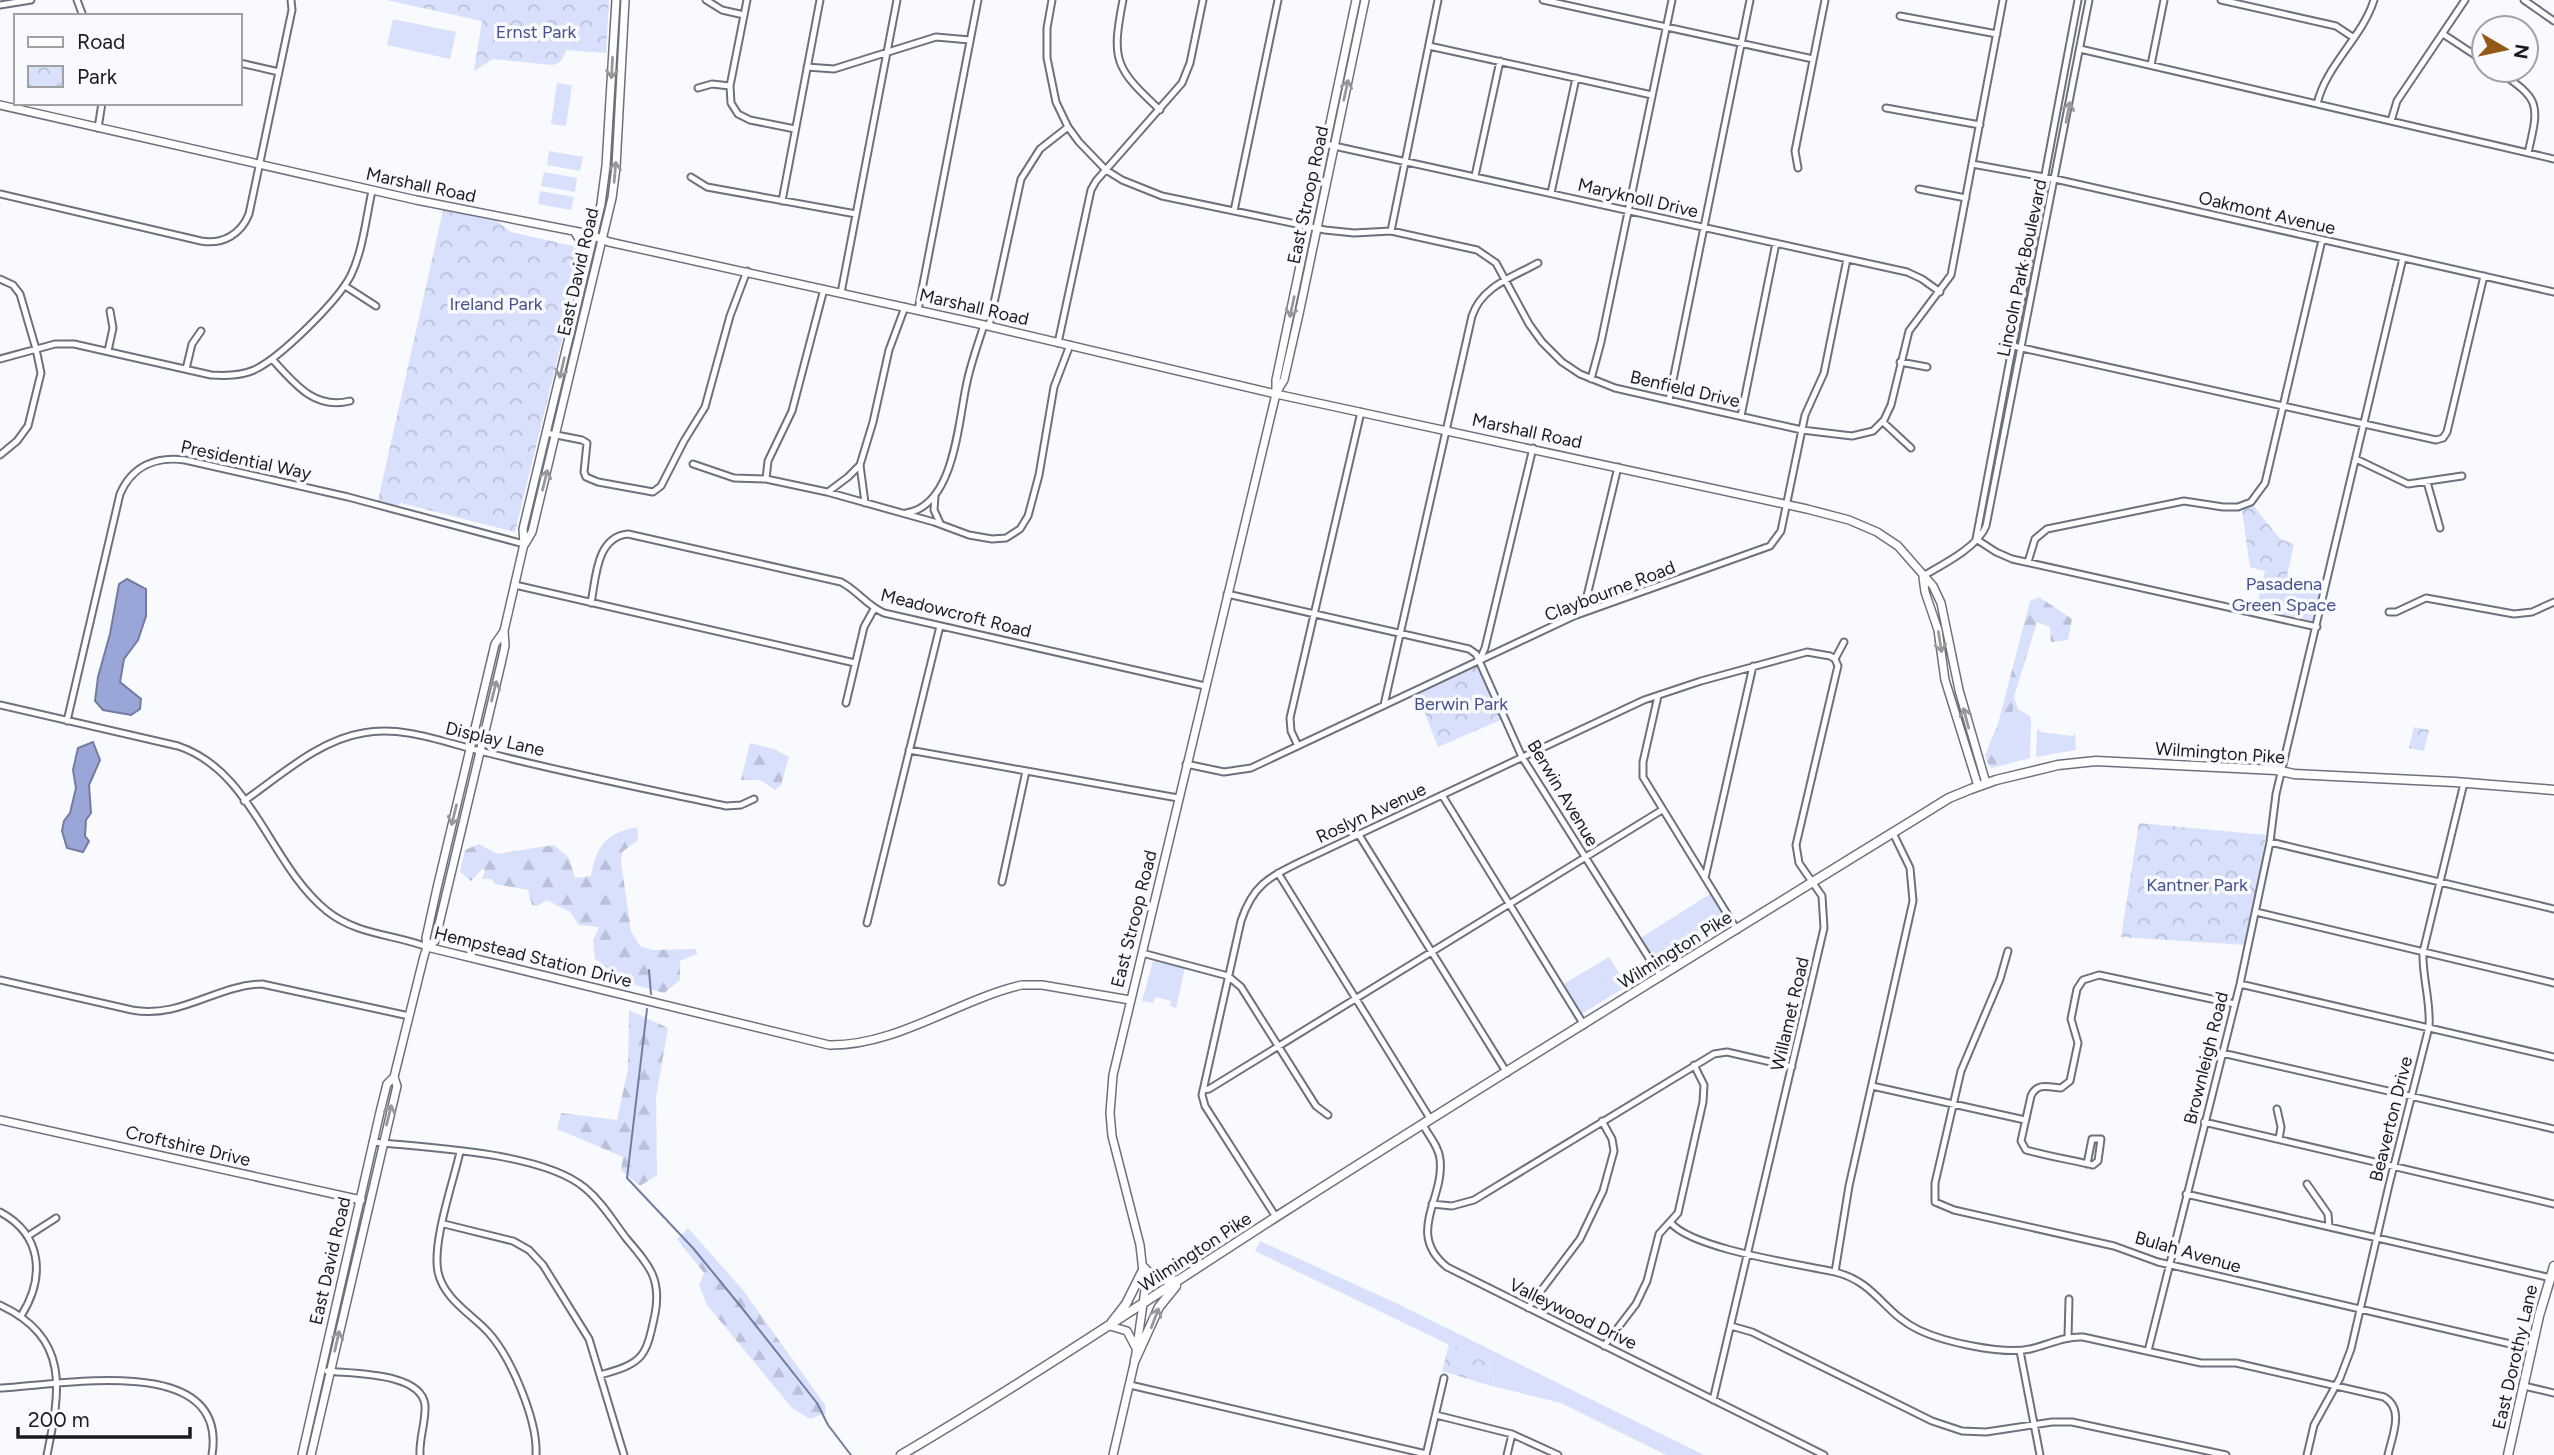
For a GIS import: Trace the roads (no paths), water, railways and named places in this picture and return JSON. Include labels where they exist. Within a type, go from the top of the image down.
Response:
[{"type":"main road","name":"Wilmington Pike","points":[[901,1455],[1110,1326],[1276,1217],[1812,883],[1950,798],[1982,785],[2048,766],[2096,761],[2554,790]]},
{"type":"main road","name":"East Dorothy Lane","points":[[2508,1455],[2554,1266]]},
{"type":"main road","points":[[1110,1326],[1126,1304],[1144,1268]]},
{"type":"main road","points":[[1135,1360],[1153,1326],[1159,1307],[1181,1280]]},
{"type":"street","points":[[0,5],[31,0]]},
{"type":"street","points":[[0,194],[201,241],[215,242],[232,236],[243,225],[248,214],[292,10],[291,0]]},
{"type":"street","points":[[706,0],[722,10],[744,15]]},
{"type":"street","points":[[747,0],[730,86],[731,103],[737,114],[743,117],[795,129]]},
{"type":"street","points":[[782,201],[820,0]]},
{"type":"street","points":[[841,293],[897,0]]},
{"type":"street","points":[[918,310],[978,0]]},
{"type":"street","name":"Benfield Drive","points":[[1052,0],[1047,28],[1048,65],[1056,102],[1068,127],[1106,170],[1150,192],[1234,211],[1340,233],[1391,231],[1477,250],[1496,263],[1529,324],[1547,348],[1571,369],[1615,388],[1825,435],[1856,436],[1873,430],[1883,422]]},
{"type":"street","points":[[1124,0],[1117,34],[1118,60],[1132,83],[1160,110]]},
{"type":"street","points":[[1058,342],[1088,199],[1096,181],[1160,110],[1187,73],[1203,0]]},
{"type":"street","points":[[1234,211],[1278,0]]},
{"type":"street","name":"East Stroop Road","points":[[1313,227],[1325,144],[1356,0]]},
{"type":"street","name":"East Stroop Road","points":[[1112,1455],[1135,1360],[1143,1305],[1144,1268],[1127,1190],[1114,1146],[1111,1122],[1112,1082],[1276,394],[1276,380],[1335,145],[1365,0]]},
{"type":"street","points":[[1391,231],[1438,0]]},
{"type":"street","points":[[1543,0],[1813,59]]},
{"type":"street","points":[[1591,379],[1672,0]]},
{"type":"street","points":[[1669,400],[1750,0]]},
{"type":"street","points":[[1798,168],[1795,151],[1825,0]]},
{"type":"street","points":[[1911,448],[1883,422],[1891,405],[1904,345],[1913,323],[1940,292],[1954,266],[2003,0]]},
{"type":"street","name":"Lincoln Park Boulevard","points":[[1923,576],[1958,554],[1983,533],[1989,514],[2045,177],[2078,0]]},
{"type":"street","name":"Lincoln Park Boulevard","points":[[2016,346],[2055,179],[2089,0]]},
{"type":"street","points":[[2151,65],[2164,0]]},
{"type":"street","points":[[2221,0],[2336,26],[2354,38]]},
{"type":"street","points":[[2317,104],[2322,86],[2366,20],[2374,0]]},
{"type":"street","points":[[2391,121],[2398,101],[2465,0]]},
{"type":"street","points":[[2524,0],[2554,20]]},
{"type":"street","points":[[616,1],[625,2]]},
{"type":"street","name":"East David Road","points":[[427,947],[435,941],[505,646],[504,631],[524,544],[523,529],[594,236],[606,166],[616,1]]},
{"type":"street","name":"East David Road","points":[[524,544],[532,532],[556,436],[614,183],[625,2]]},
{"type":"street","points":[[1900,16],[1997,34]]},
{"type":"street","points":[[2443,34],[2470,52]]},
{"type":"street","points":[[807,66],[834,68],[936,37],[970,40]]},
{"type":"street","points":[[1429,46],[1653,95]]},
{"type":"street","points":[[2070,47],[2554,159]]},
{"type":"street","points":[[1475,176],[1500,61]]},
{"type":"street","points":[[242,63],[279,72]]},
{"type":"street","points":[[1551,193],[1576,78]]},
{"type":"street","points":[[698,88],[712,83],[730,86]]},
{"type":"street","points":[[2517,84],[2532,99],[2536,119],[2528,153]]},
{"type":"street","name":"Marshall Road","points":[[0,105],[372,191],[574,231],[603,240],[1276,394],[1447,429],[1849,520],[1877,532],[1901,549],[1933,586],[1941,603],[1982,785]]},
{"type":"street","points":[[97,128],[102,105]]},
{"type":"street","points":[[1886,108],[1980,125]]},
{"type":"street","points":[[943,525],[935,514],[935,497],[952,457],[968,378],[987,326],[1021,179],[1041,149],[1068,127]]},
{"type":"street","name":"Maryknoll Drive","points":[[1325,144],[1907,272],[1940,292]]},
{"type":"street","name":"Oakmont Avenue","points":[[1972,164],[2055,179],[2554,292]]},
{"type":"street","points":[[691,177],[707,187],[856,214]]},
{"type":"street","points":[[1919,189],[1966,198]]},
{"type":"street","points":[[0,359],[66,343],[211,375],[232,376],[252,370],[272,359],[333,301],[345,286],[356,262],[372,191]]},
{"type":"street","points":[[574,231],[586,250],[588,261]]},
{"type":"street","points":[[2028,562],[2035,539],[2047,529],[2184,500],[2230,508],[2251,502],[2265,483],[2322,240]]},
{"type":"street","points":[[1741,416],[1776,243]]},
{"type":"street","name":"Brownleigh Road","points":[[2148,1351],[2240,984],[2282,771],[2403,258]]},
{"type":"street","name":"Claybourne Road","points":[[1186,764],[1233,773],[1251,768],[1587,611],[1770,546],[1781,531],[1802,430],[1809,406],[1824,373],[1847,259]]},
{"type":"street","points":[[1384,705],[1476,305],[1485,294],[1538,263]]},
{"type":"street","points":[[546,433],[587,443],[583,472],[586,477],[598,482],[653,492],[661,486],[705,407],[730,316],[747,271]]},
{"type":"street","points":[[2016,346],[2436,440],[2443,438],[2447,432],[2484,276]]},
{"type":"street","points":[[0,279],[13,285],[20,294],[41,373],[31,417],[17,441],[0,455]]},
{"type":"street","points":[[345,286],[376,306]]},
{"type":"street","points":[[765,479],[768,461],[792,411],[824,289]]},
{"type":"street","points":[[865,503],[860,465],[889,350],[905,307]]},
{"type":"street","points":[[108,351],[113,328],[110,310]]},
{"type":"street","points":[[186,369],[191,344],[201,331]]},
{"type":"street","points":[[693,464],[727,477],[765,479],[827,492],[992,540],[1006,538],[1020,529],[1034,495],[1054,387],[1070,345]]},
{"type":"street","points":[[272,359],[299,388],[314,399],[330,403],[350,401]]},
{"type":"street","points":[[1900,362],[1927,367]]},
{"type":"street","points":[[1298,746],[1291,731],[1290,718],[1361,412]]},
{"type":"street","points":[[1227,594],[1469,649],[1480,660],[1532,448]]},
{"type":"street","name":"Presidential Way","points":[[67,721],[120,494],[134,471],[158,459],[185,460],[348,497],[524,544]]},
{"type":"street","points":[[2356,459],[2408,484],[2462,476]]},
{"type":"street","points":[[827,492],[860,465]]},
{"type":"street","points":[[1587,611],[1587,596],[1618,467]]},
{"type":"street","points":[[2427,482],[2440,528]]},
{"type":"street","points":[[900,512],[917,510],[935,497]]},
{"type":"street","name":"Meadowcroft Road","points":[[591,603],[604,548],[615,537],[628,534],[833,579],[845,584],[874,608],[940,626],[1205,686]]},
{"type":"street","points":[[1976,539],[2004,556],[2317,627]]},
{"type":"street","points":[[515,585],[855,663]]},
{"type":"street","points":[[2389,612],[2396,612],[2426,598],[2514,614],[2532,612],[2554,602]]},
{"type":"street","points":[[846,703],[864,627],[874,608]]},
{"type":"street","points":[[867,923],[940,626]]},
{"type":"street","name":"East David Road","points":[[302,1455],[387,1084],[394,1077],[427,947],[426,938],[495,644],[504,631]]},
{"type":"street","name":"Willamet Road","points":[[1713,1400],[1824,928],[1822,896],[1799,863],[1796,845],[1838,666],[1835,659],[1843,642]]},
{"type":"street","name":"Roslyn Avenue","points":[[1203,1090],[1241,921],[1250,898],[1260,884],[1278,873],[1633,705],[1807,652],[1835,659]]},
{"type":"street","name":"Berwin Avenue","points":[[1480,660],[1522,757],[1661,977]]},
{"type":"street","points":[[1705,879],[1754,666]]},
{"type":"street","points":[[1658,696],[1642,769],[1646,784],[1737,930]]},
{"type":"street","name":"Hempstead Station Drive","points":[[0,705],[178,746],[193,752],[225,776],[303,887],[327,911],[363,931],[829,1045],[857,1044],[883,1037],[1022,985],[1042,985],[1130,1000]]},
{"type":"street","name":"Display Lane","points":[[244,801],[337,740],[362,733],[394,731],[726,806],[741,805],[754,799]]},
{"type":"street","points":[[909,751],[1178,799]]},
{"type":"street","points":[[1002,882],[1026,771]]},
{"type":"street","name":"Beaverton Drive","points":[[2307,1455],[2314,1425],[2348,1356],[2429,1027],[2423,952],[2463,783]]},
{"type":"street","points":[[1442,796],[1584,1025]]},
{"type":"street","points":[[1276,1217],[1205,1106],[1203,1090],[1209,1089],[1661,810]]},
{"type":"street","points":[[1835,1272],[1849,1186],[1913,901],[1910,868],[1893,833]]},
{"type":"street","points":[[1359,835],[1507,1073]]},
{"type":"street","points":[[2270,842],[2554,909]]},
{"type":"street","name":"Valleywood Drive","points":[[1278,873],[1356,999],[1427,1123],[1440,1158],[1428,1223],[1429,1241],[1441,1263],[1454,1272],[1824,1455]]},
{"type":"street","points":[[2256,912],[2554,983]]},
{"type":"street","points":[[1953,1105],[1966,1058],[2000,979],[2008,951]]},
{"type":"street","points":[[1142,953],[1228,976],[1241,986],[1316,1106],[1328,1115]]},
{"type":"street","points":[[2087,1164],[2092,1139],[2101,1139],[2098,1161],[2093,1165],[2087,1164],[2026,1150],[2021,1141],[2034,1089],[2042,1086],[2061,1088],[2070,1081],[2078,1043],[2071,1019],[2077,989],[2088,977],[2099,975],[2235,1004]]},
{"type":"street","points":[[0,980],[154,1013],[177,1009],[242,987],[262,984],[409,1016]]},
{"type":"street","points":[[2240,984],[2554,1057]]},
{"type":"street","points":[[1432,1204],[1452,1206],[1467,1203],[1714,1054],[1727,1052],[1792,1067]]},
{"type":"street","points":[[2222,1053],[2554,1129]]},
{"type":"street","points":[[1604,1346],[1642,1292],[1659,1234],[1678,1213],[1703,1102],[1703,1085],[1693,1065]]},
{"type":"street","name":"East David Road","points":[[311,1455],[397,1086],[394,1077]]},
{"type":"street","points":[[1872,1086],[2025,1120]]},
{"type":"street","name":"Bulah Avenue","points":[[1953,1105],[1935,1183],[1935,1202],[1954,1210],[2114,1246],[2168,1264],[2532,1349]]},
{"type":"street","points":[[2277,1109],[2281,1128],[2279,1139]]},
{"type":"street","name":"Croftshire Drive","points":[[0,1120],[369,1202]]},
{"type":"street","points":[[1528,1308],[1580,1239],[1596,1210],[1614,1151],[1612,1139],[1602,1121]]},
{"type":"street","points":[[2204,1122],[2554,1204]]},
{"type":"street","points":[[373,1142],[520,1160],[579,1184],[598,1202],[648,1265],[656,1280],[657,1292],[646,1350],[630,1366],[600,1375]]},
{"type":"street","points":[[460,1152],[437,1258],[441,1283],[452,1299],[484,1327],[506,1357],[520,1385],[534,1435],[536,1455]]},
{"type":"street","points":[[2307,1184],[2328,1214],[2329,1227]]},
{"type":"street","points":[[2186,1194],[2552,1278]]},
{"type":"street","points":[[0,1212],[18,1225],[28,1237],[36,1259],[37,1278],[32,1296],[21,1316]]},
{"type":"street","points":[[28,1237],[56,1218]]},
{"type":"street","points":[[1671,1223],[1679,1231],[1709,1245],[1835,1272],[1862,1282],[1897,1317],[1923,1332],[1996,1350],[2020,1351],[2068,1337],[2083,1337],[2202,1363],[2236,1363],[2384,1397],[2393,1404],[2396,1419],[2388,1455]]},
{"type":"street","points":[[444,1224],[513,1241],[538,1259],[582,1325],[592,1347],[624,1455]]},
{"type":"street","points":[[1144,1268],[1163,1282],[1181,1280]]},
{"type":"street","points":[[2068,1299],[2068,1337]]},
{"type":"street","points":[[0,1305],[21,1316],[35,1330],[50,1352],[58,1384],[47,1455]]},
{"type":"street","points":[[1110,1326],[1127,1331],[1136,1348]]},
{"type":"street","points":[[1731,1326],[1752,1332],[1951,1428],[1986,1432],[2072,1422],[2226,1455]]},
{"type":"street","points":[[2020,1351],[2040,1455]]},
{"type":"street","points":[[321,1370],[399,1380],[419,1391],[425,1410],[420,1455]]},
{"type":"street","points":[[1130,1385],[1426,1455],[1444,1378]]},
{"type":"street","points":[[0,1388],[123,1380],[163,1385],[179,1390],[193,1399],[205,1414],[213,1438],[212,1455]]},
{"type":"street","points":[[2524,1386],[2554,1393]]},
{"type":"street","points":[[1436,1415],[1512,1434],[1558,1455]]},
{"type":"street","points":[[1507,1455],[1512,1434]]},
{"type":"water","points":[[127,579],[146,589],[146,616],[138,640],[124,659],[120,682],[141,699],[140,709],[131,715],[103,710],[95,701],[119,584]]},
{"type":"water","points":[[93,742],[100,760],[89,785],[91,813],[86,820],[85,836],[89,841],[83,852],[67,848],[62,831],[76,788],[73,770],[78,748]]},
{"type":"waterway","points":[[649,970],[651,994]]},
{"type":"waterway","points":[[647,1009],[627,1178],[693,1248],[742,1308],[817,1403],[828,1425],[851,1455]]},
{"type":"park label","name":"Ernst Park","points":[[536,32]]},
{"type":"park label","name":"Ireland Park","points":[[496,304]]},
{"type":"park label","name":"Pasadena Green Space","points":[[2284,594]]},
{"type":"park label","name":"Berwin Park","points":[[1461,704]]},
{"type":"park label","name":"Kantner Park","points":[[2197,885]]}]
